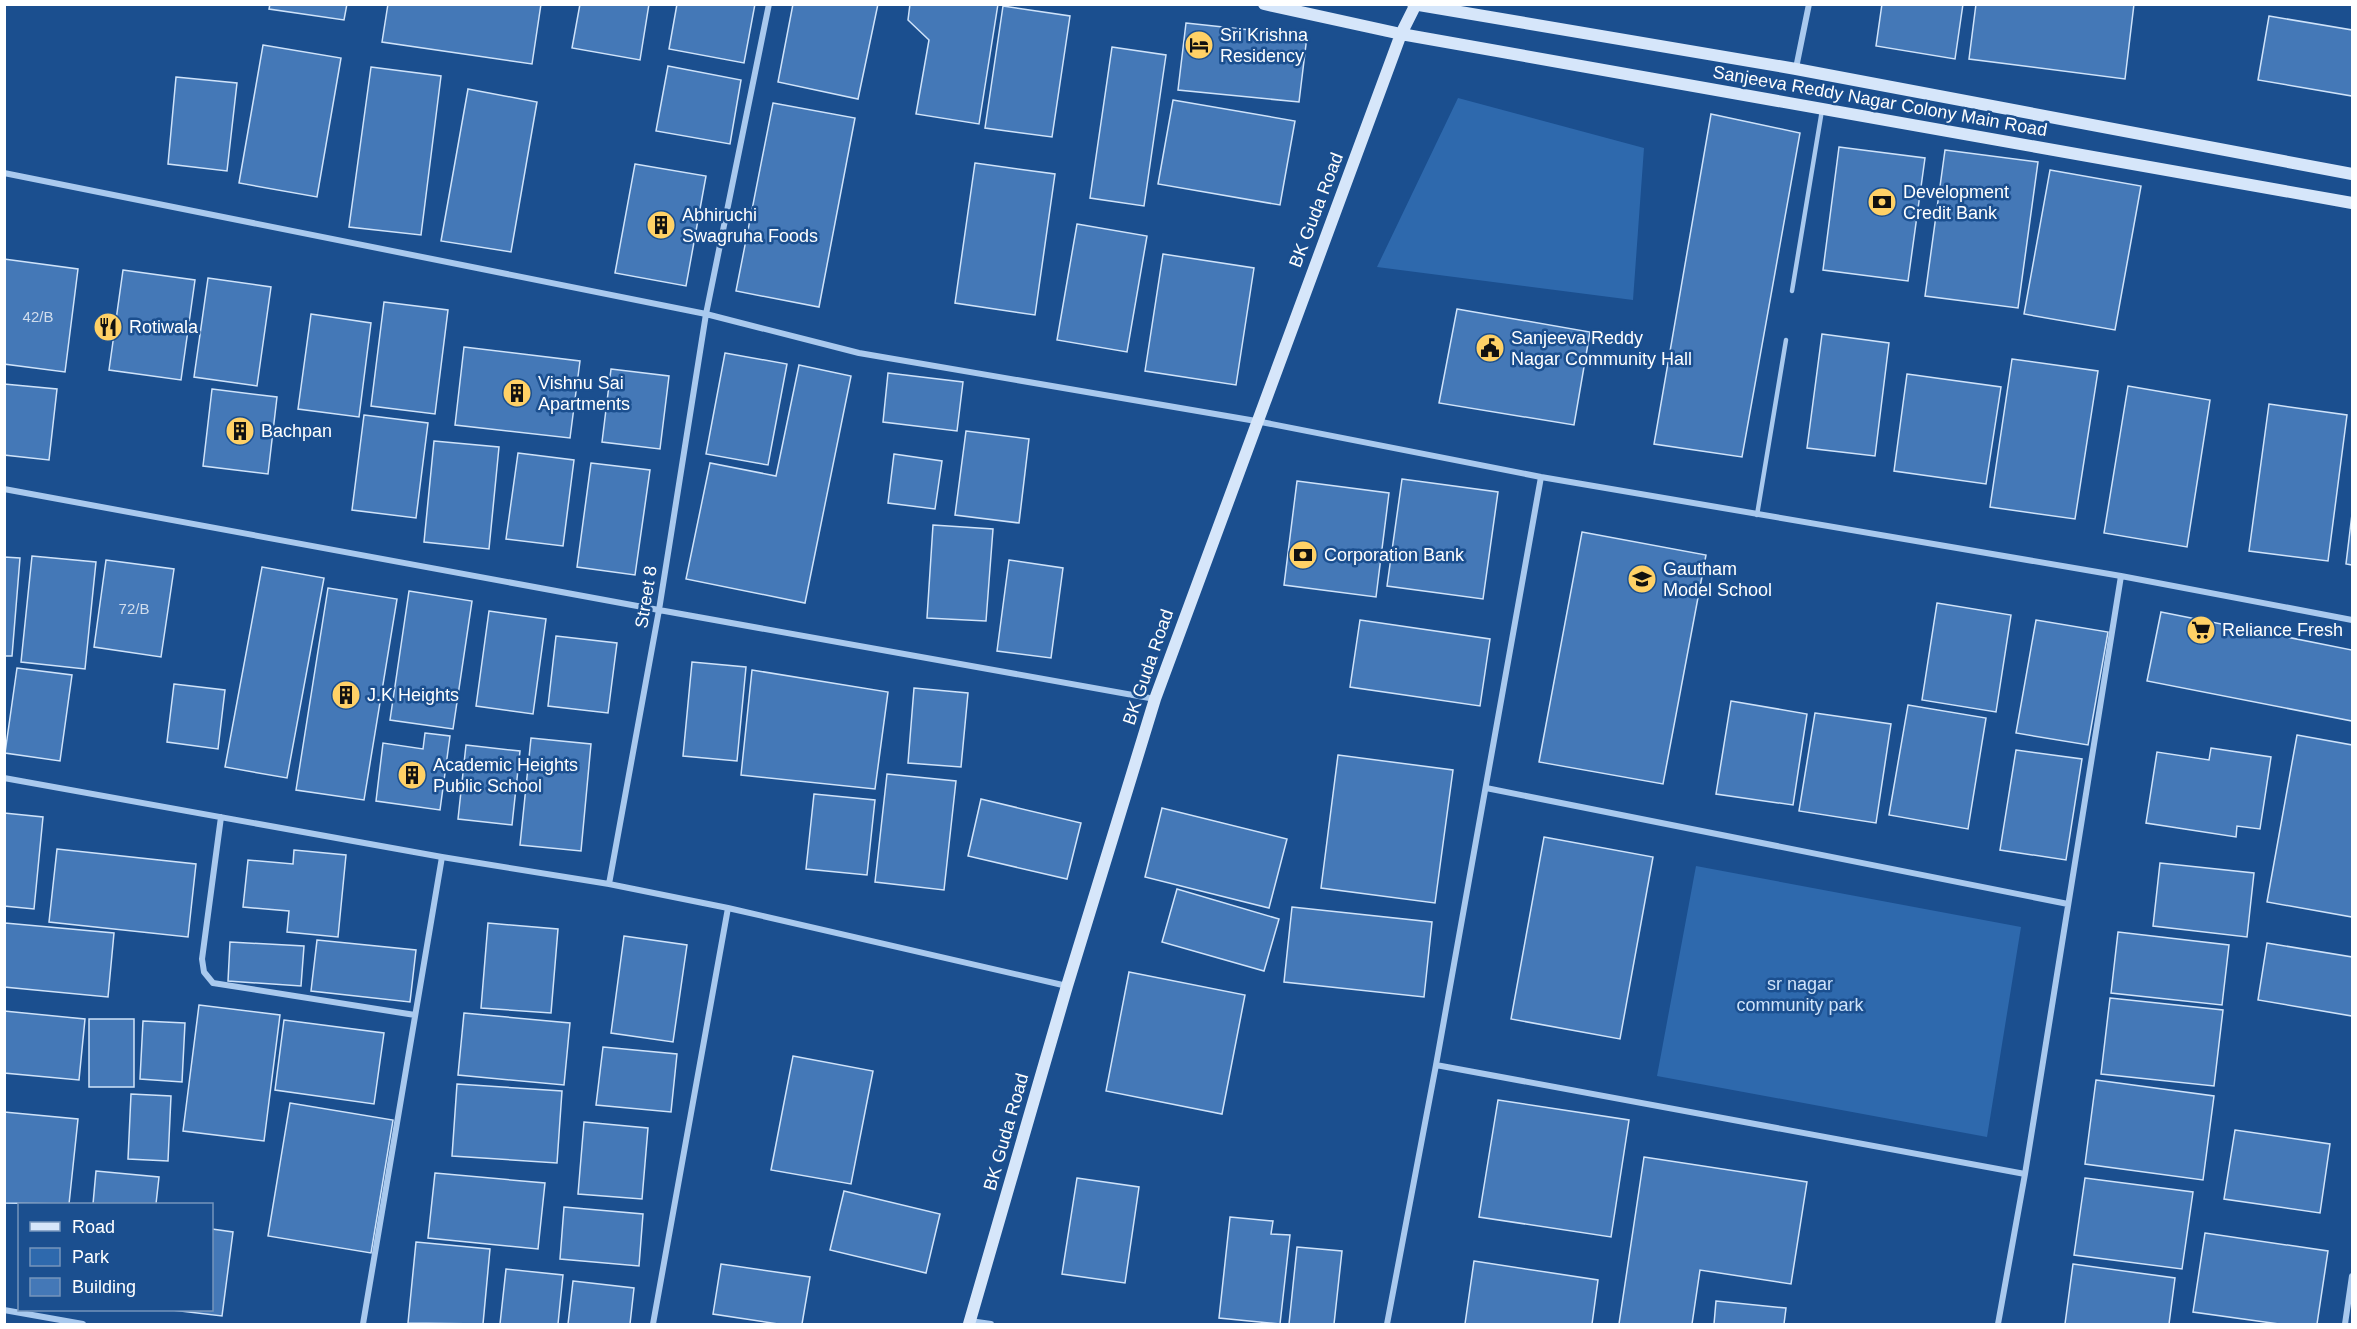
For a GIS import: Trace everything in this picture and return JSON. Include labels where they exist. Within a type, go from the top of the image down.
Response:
[{"type":"main road","name":"Sanjeeva Reddy Nagar Colony Main Road","points":[[1264,4],[1401,34],[2352,203]]},
{"type":"main road","name":"Sanjeeva Reddy Nagar Colony Main Road","points":[[1415,5],[1796,69],[2352,174]]},
{"type":"main road","name":"BK Guda Road","points":[[970,1323],[1067,986],[1155,699],[1256,421],[1401,34],[1415,5]]},
{"type":"street","name":"Street 8","points":[[609,884],[659,610],[706,314],[769,4]]},
{"type":"street","points":[[1796,69],[1809,4]]},
{"type":"street","points":[[4,173],[706,314],[859,353],[1256,421],[1541,477],[2121,576],[2352,620]]},
{"type":"street","points":[[1387,1324],[1436,1065],[1541,477]]},
{"type":"street","points":[[4,489],[1155,699]]},
{"type":"street","points":[[1998,1324],[2025,1174],[2121,576]]},
{"type":"street","points":[[4,778],[442,857],[609,884],[728,908],[1067,986]]},
{"type":"street","points":[[1486,788],[2068,904]]},
{"type":"street","points":[[221,817],[202,959],[204,972],[213,983],[415,1015]]},
{"type":"street","points":[[363,1324],[442,857]]},
{"type":"street","points":[[653,1324],[728,908]]},
{"type":"street","points":[[1436,1065],[2025,1174]]},
{"type":"street","points":[[2345,1324],[2352,1276]]},
{"type":"street","points":[[4,1310],[83,1324]]},
{"type":"street","points":[[970,1323],[990,1324]]},
{"type":"lane","points":[[1792,291],[1822,109]]},
{"type":"lane","points":[[1757,515],[1785,340]]},
{"type":"green space","points":[[1458,98],[1644,148],[1633,300],[1377,267]]},
{"type":"green space","name":"sr nagar community park","points":[[1696,866],[2021,927],[1987,1137],[1657,1076]]},
{"type":"building","points":[[270,4],[347,4],[344,20],[269,9]]},
{"type":"building","points":[[388,4],[541,4],[532,64],[382,42]]},
{"type":"building","points":[[580,4],[649,4],[640,60],[572,48]]},
{"type":"building","points":[[677,4],[755,4],[744,63],[669,49]]},
{"type":"building","points":[[793,4],[878,4],[858,99],[778,82]]},
{"type":"building","points":[[910,4],[998,4],[979,124],[916,114],[929,40],[908,20]]},
{"type":"building","points":[[1882,4],[1963,4],[1955,59],[1876,46]]},
{"type":"building","points":[[1976,4],[2134,4],[2125,79],[1969,59]]},
{"type":"building","points":[[1003,6],[1070,16],[1052,137],[985,128]]},
{"type":"building","points":[[2269,16],[2352,30],[2352,96],[2258,80]]},
{"type":"building","points":[[1186,23],[1307,36],[1299,102],[1178,90]]},
{"type":"building","points":[[263,45],[341,58],[317,197],[239,183]]},
{"type":"building","points":[[1112,47],[1166,55],[1144,206],[1090,198]]},
{"type":"building","points":[[668,66],[741,80],[730,144],[656,131]]},
{"type":"building","points":[[371,67],[441,76],[421,235],[349,227]]},
{"type":"building","points":[[176,77],[237,83],[227,171],[168,164]]},
{"type":"building","points":[[468,89],[537,102],[511,252],[441,241]]},
{"type":"building","points":[[1173,100],[1295,121],[1280,205],[1158,184]]},
{"type":"building","points":[[773,103],[855,118],[819,307],[736,291]]},
{"type":"building","points":[[1711,114],[1800,133],[1742,457],[1654,444]]},
{"type":"building","points":[[1839,147],[1925,158],[1908,281],[1823,270]]},
{"type":"building","points":[[1945,150],[2038,162],[2018,308],[1925,296]]},
{"type":"building","points":[[975,163],[1055,174],[1035,315],[955,303]]},
{"type":"building","name":"Abhiruchi Swagruha Foods","points":[[635,164],[706,176],[686,286],[615,273]]},
{"type":"building","points":[[2050,170],[2141,186],[2115,330],[2024,314]]},
{"type":"building","points":[[1077,224],[1147,236],[1127,352],[1057,340]]},
{"type":"building","points":[[1163,254],[1254,268],[1236,385],[1145,371]]},
{"type":"building","points":[[4,259],[78,269],[65,372],[4,364]]},
{"type":"building","points":[[123,270],[195,280],[181,380],[109,370]]},
{"type":"building","points":[[208,278],[271,287],[257,386],[194,377]]},
{"type":"building","points":[[384,302],[448,310],[435,414],[371,406]]},
{"type":"building","points":[[1457,309],[1590,332],[1574,425],[1439,403]]},
{"type":"building","points":[[311,314],[371,323],[359,417],[298,409]]},
{"type":"building","points":[[1822,334],[1889,343],[1875,456],[1807,448]]},
{"type":"building","name":"Vishnu Sai Apartments","points":[[464,347],[580,361],[570,438],[455,425]]},
{"type":"building","points":[[725,353],[787,364],[768,465],[706,454]]},
{"type":"building","points":[[2012,359],[2098,371],[2075,519],[1990,507]]},
{"type":"building","points":[[799,365],[851,376],[805,603],[686,579],[710,463],[776,476]]},
{"type":"building","points":[[611,369],[669,376],[660,449],[602,442]]},
{"type":"building","points":[[888,373],[963,382],[957,431],[883,422]]},
{"type":"building","points":[[1907,374],[2001,387],[1986,484],[1894,471]]},
{"type":"building","points":[[4,384],[57,389],[49,460],[4,455]]},
{"type":"building","points":[[2128,386],[2210,400],[2187,547],[2104,533]]},
{"type":"building","name":"Bachpan","points":[[212,389],[277,397],[268,474],[203,466]]},
{"type":"building","points":[[2269,404],[2347,415],[2328,561],[2249,551]]},
{"type":"building","points":[[364,415],[428,423],[416,518],[352,510]]},
{"type":"building","points":[[966,431],[1029,439],[1019,523],[955,515]]},
{"type":"building","points":[[434,441],[499,447],[489,549],[424,542]]},
{"type":"building","points":[[518,453],[574,460],[563,546],[506,539]]},
{"type":"building","points":[[894,454],[942,461],[935,509],[888,503]]},
{"type":"building","points":[[591,463],[650,470],[635,575],[577,567]]},
{"type":"building","points":[[1402,479],[1498,492],[1483,599],[1387,586]]},
{"type":"building","points":[[1297,481],[1389,493],[1376,597],[1284,585]]},
{"type":"building","points":[[2352,514],[2352,565],[2346,564]]},
{"type":"building","points":[[933,525],[993,529],[986,621],[927,618]]},
{"type":"building","points":[[1582,532],[1706,555],[1663,784],[1539,762]]},
{"type":"building","points":[[32,556],[96,562],[85,669],[21,662]]},
{"type":"building","points":[[4,557],[20,558],[12,656],[4,656]]},
{"type":"building","points":[[106,560],[174,569],[161,657],[94,647]]},
{"type":"building","points":[[1009,560],[1063,568],[1051,658],[997,651]]},
{"type":"building","points":[[262,567],[324,578],[287,778],[225,767]]},
{"type":"building","name":"J.K Heights","points":[[328,588],[397,599],[364,800],[296,790]]},
{"type":"building","points":[[409,591],[472,601],[453,729],[390,720]]},
{"type":"building","points":[[1937,603],[2011,615],[1996,712],[1922,700]]},
{"type":"building","points":[[489,611],[546,619],[533,714],[476,706]]},
{"type":"building","points":[[2161,612],[2352,650],[2352,721],[2147,681]]},
{"type":"building","points":[[1360,620],[1490,639],[1480,706],[1350,687]]},
{"type":"building","points":[[2036,620],[2108,632],[2088,745],[2016,733]]},
{"type":"building","points":[[556,636],[617,643],[608,713],[548,706]]},
{"type":"building","points":[[692,662],[746,667],[737,761],[683,756]]},
{"type":"building","points":[[17,668],[72,675],[60,761],[5,753]]},
{"type":"building","points":[[752,670],[888,692],[875,789],[741,775]]},
{"type":"building","points":[[174,684],[225,690],[218,749],[167,742]]},
{"type":"building","points":[[914,688],[968,693],[961,767],[908,763]]},
{"type":"building","points":[[1731,701],[1807,714],[1793,805],[1716,794]]},
{"type":"building","points":[[1908,705],[1986,718],[1968,829],[1889,815]]},
{"type":"building","points":[[1815,713],[1891,724],[1876,823],[1799,811]]},
{"type":"building","name":"Academic Heights Public School","points":[[425,733],[450,736],[440,810],[376,801],[383,743],[423,749]]},
{"type":"building","points":[[2297,735],[2352,745],[2352,917],[2267,902]]},
{"type":"building","points":[[531,738],[591,744],[581,851],[520,845]]},
{"type":"building","points":[[466,745],[520,751],[512,825],[458,819]]},
{"type":"building","points":[[2211,748],[2271,757],[2260,829],[2237,826],[2236,837],[2146,823],[2157,752],[2209,760]]},
{"type":"building","points":[[2016,750],[2082,759],[2066,860],[2000,850]]},
{"type":"building","points":[[1338,755],[1453,770],[1435,903],[1321,888]]},
{"type":"building","points":[[887,774],[956,781],[944,890],[875,882]]},
{"type":"building","points":[[814,794],[875,800],[867,875],[806,869]]},
{"type":"building","points":[[981,799],[1081,823],[1067,879],[968,856]]},
{"type":"building","points":[[1162,808],[1287,839],[1269,908],[1145,877]]},
{"type":"building","points":[[4,813],[43,817],[34,909],[4,906]]},
{"type":"building","points":[[1544,837],[1653,857],[1620,1039],[1511,1019]]},
{"type":"building","points":[[57,849],[196,864],[188,937],[49,922]]},
{"type":"building","points":[[294,850],[346,855],[338,937],[287,932],[289,911],[243,907],[248,860],[293,864]]},
{"type":"building","points":[[2160,863],[2254,873],[2247,937],[2153,926]]},
{"type":"building","points":[[1177,889],[1279,919],[1264,971],[1162,942]]},
{"type":"building","points":[[1292,907],[1432,922],[1424,997],[1284,982]]},
{"type":"building","points":[[5,923],[114,933],[108,997],[4,987]]},
{"type":"building","points":[[488,923],[558,929],[551,1013],[481,1008]]},
{"type":"building","points":[[2118,932],[2229,945],[2222,1005],[2111,993]]},
{"type":"building","points":[[624,936],[687,945],[673,1042],[611,1033]]},
{"type":"building","points":[[317,940],[416,950],[410,1002],[311,991]]},
{"type":"building","points":[[230,942],[304,946],[301,986],[228,981]]},
{"type":"building","points":[[2267,943],[2352,957],[2352,1016],[2258,1000]]},
{"type":"building","points":[[1129,972],[1245,995],[1222,1114],[1106,1091]]},
{"type":"building","points":[[2110,998],[2223,1010],[2214,1086],[2101,1074]]},
{"type":"building","points":[[199,1005],[280,1015],[264,1141],[183,1131]]},
{"type":"building","points":[[4,1011],[85,1019],[79,1080],[4,1073]]},
{"type":"building","points":[[464,1013],[570,1023],[564,1085],[458,1075]]},
{"type":"building","points":[[89,1019],[134,1019],[134,1087],[89,1087]]},
{"type":"building","points":[[284,1020],[384,1033],[374,1104],[275,1090]]},
{"type":"building","points":[[143,1021],[185,1023],[182,1082],[140,1079]]},
{"type":"building","points":[[603,1047],[677,1054],[671,1112],[596,1105]]},
{"type":"building","points":[[793,1056],[873,1071],[851,1184],[771,1170]]},
{"type":"building","points":[[2096,1080],[2214,1096],[2203,1180],[2085,1164]]},
{"type":"building","points":[[457,1084],[562,1091],[557,1163],[452,1156]]},
{"type":"building","points":[[131,1094],[171,1096],[168,1161],[128,1159]]},
{"type":"building","points":[[1498,1100],[1629,1120],[1611,1237],[1479,1217]]},
{"type":"building","points":[[290,1103],[393,1120],[371,1253],[268,1236]]},
{"type":"building","points":[[4,1112],[78,1119],[69,1203],[4,1203]]},
{"type":"building","points":[[584,1122],[648,1128],[642,1199],[578,1194]]},
{"type":"building","points":[[2235,1130],[2330,1144],[2320,1213],[2224,1199]]},
{"type":"building","points":[[1644,1157],[1807,1182],[1791,1284],[1700,1270],[1692,1324],[1619,1324]]},
{"type":"building","points":[[96,1171],[159,1177],[156,1203],[93,1203]]},
{"type":"building","points":[[435,1173],[545,1183],[538,1249],[428,1238]]},
{"type":"building","points":[[1077,1178],[1139,1187],[1125,1283],[1062,1274]]},
{"type":"building","points":[[2085,1178],[2193,1192],[2182,1269],[2074,1255]]},
{"type":"building","points":[[844,1191],[940,1214],[926,1273],[830,1250]]},
{"type":"building","points":[[564,1207],[643,1214],[639,1266],[560,1259]]},
{"type":"building","points":[[1230,1217],[1273,1221],[1271,1234],[1290,1235],[1280,1324],[1219,1318]]},
{"type":"building","points":[[213,1229],[233,1232],[222,1316],[180,1311],[213,1311]]},
{"type":"building","points":[[2205,1233],[2328,1251],[2317,1324],[2279,1324],[2193,1312]]},
{"type":"building","points":[[416,1242],[490,1249],[483,1324],[408,1323]]},
{"type":"building","points":[[1297,1247],[1342,1251],[1334,1324],[1289,1324]]},
{"type":"building","points":[[1474,1261],[1598,1280],[1592,1324],[1465,1324]]},
{"type":"building","points":[[721,1264],[810,1277],[802,1324],[778,1324],[713,1314]]},
{"type":"building","points":[[2073,1264],[2175,1278],[2169,1324],[2065,1324]]},
{"type":"building","points":[[506,1269],[563,1275],[558,1324],[500,1324]]},
{"type":"building","points":[[573,1281],[634,1288],[630,1324],[568,1324]]},
{"type":"building","points":[[1716,1301],[1786,1308],[1784,1324],[1714,1324]]},
{"type":"place","name":"Sri Krishna Residency","points":[[1199,45]]},
{"type":"place","name":"Development Credit Bank","points":[[1882,202]]},
{"type":"place","name":"Abhiruchi Swagruha Foods","points":[[661,225]]},
{"type":"place","name":"Rotiwala","points":[[108,327]]},
{"type":"place","name":"Sanjeeva Reddy Nagar Community Hall","points":[[1490,348]]},
{"type":"place","name":"Vishnu Sai Apartments","points":[[517,393]]},
{"type":"place","name":"Bachpan","points":[[240,431]]},
{"type":"place","name":"Corporation Bank","points":[[1303,555]]},
{"type":"place","name":"Gautham Model School","points":[[1642,579]]},
{"type":"place","name":"Reliance Fresh","points":[[2201,630]]},
{"type":"place","name":"J.K Heights","points":[[346,695]]},
{"type":"place","name":"Academic Heights Public School","points":[[412,775]]}]
